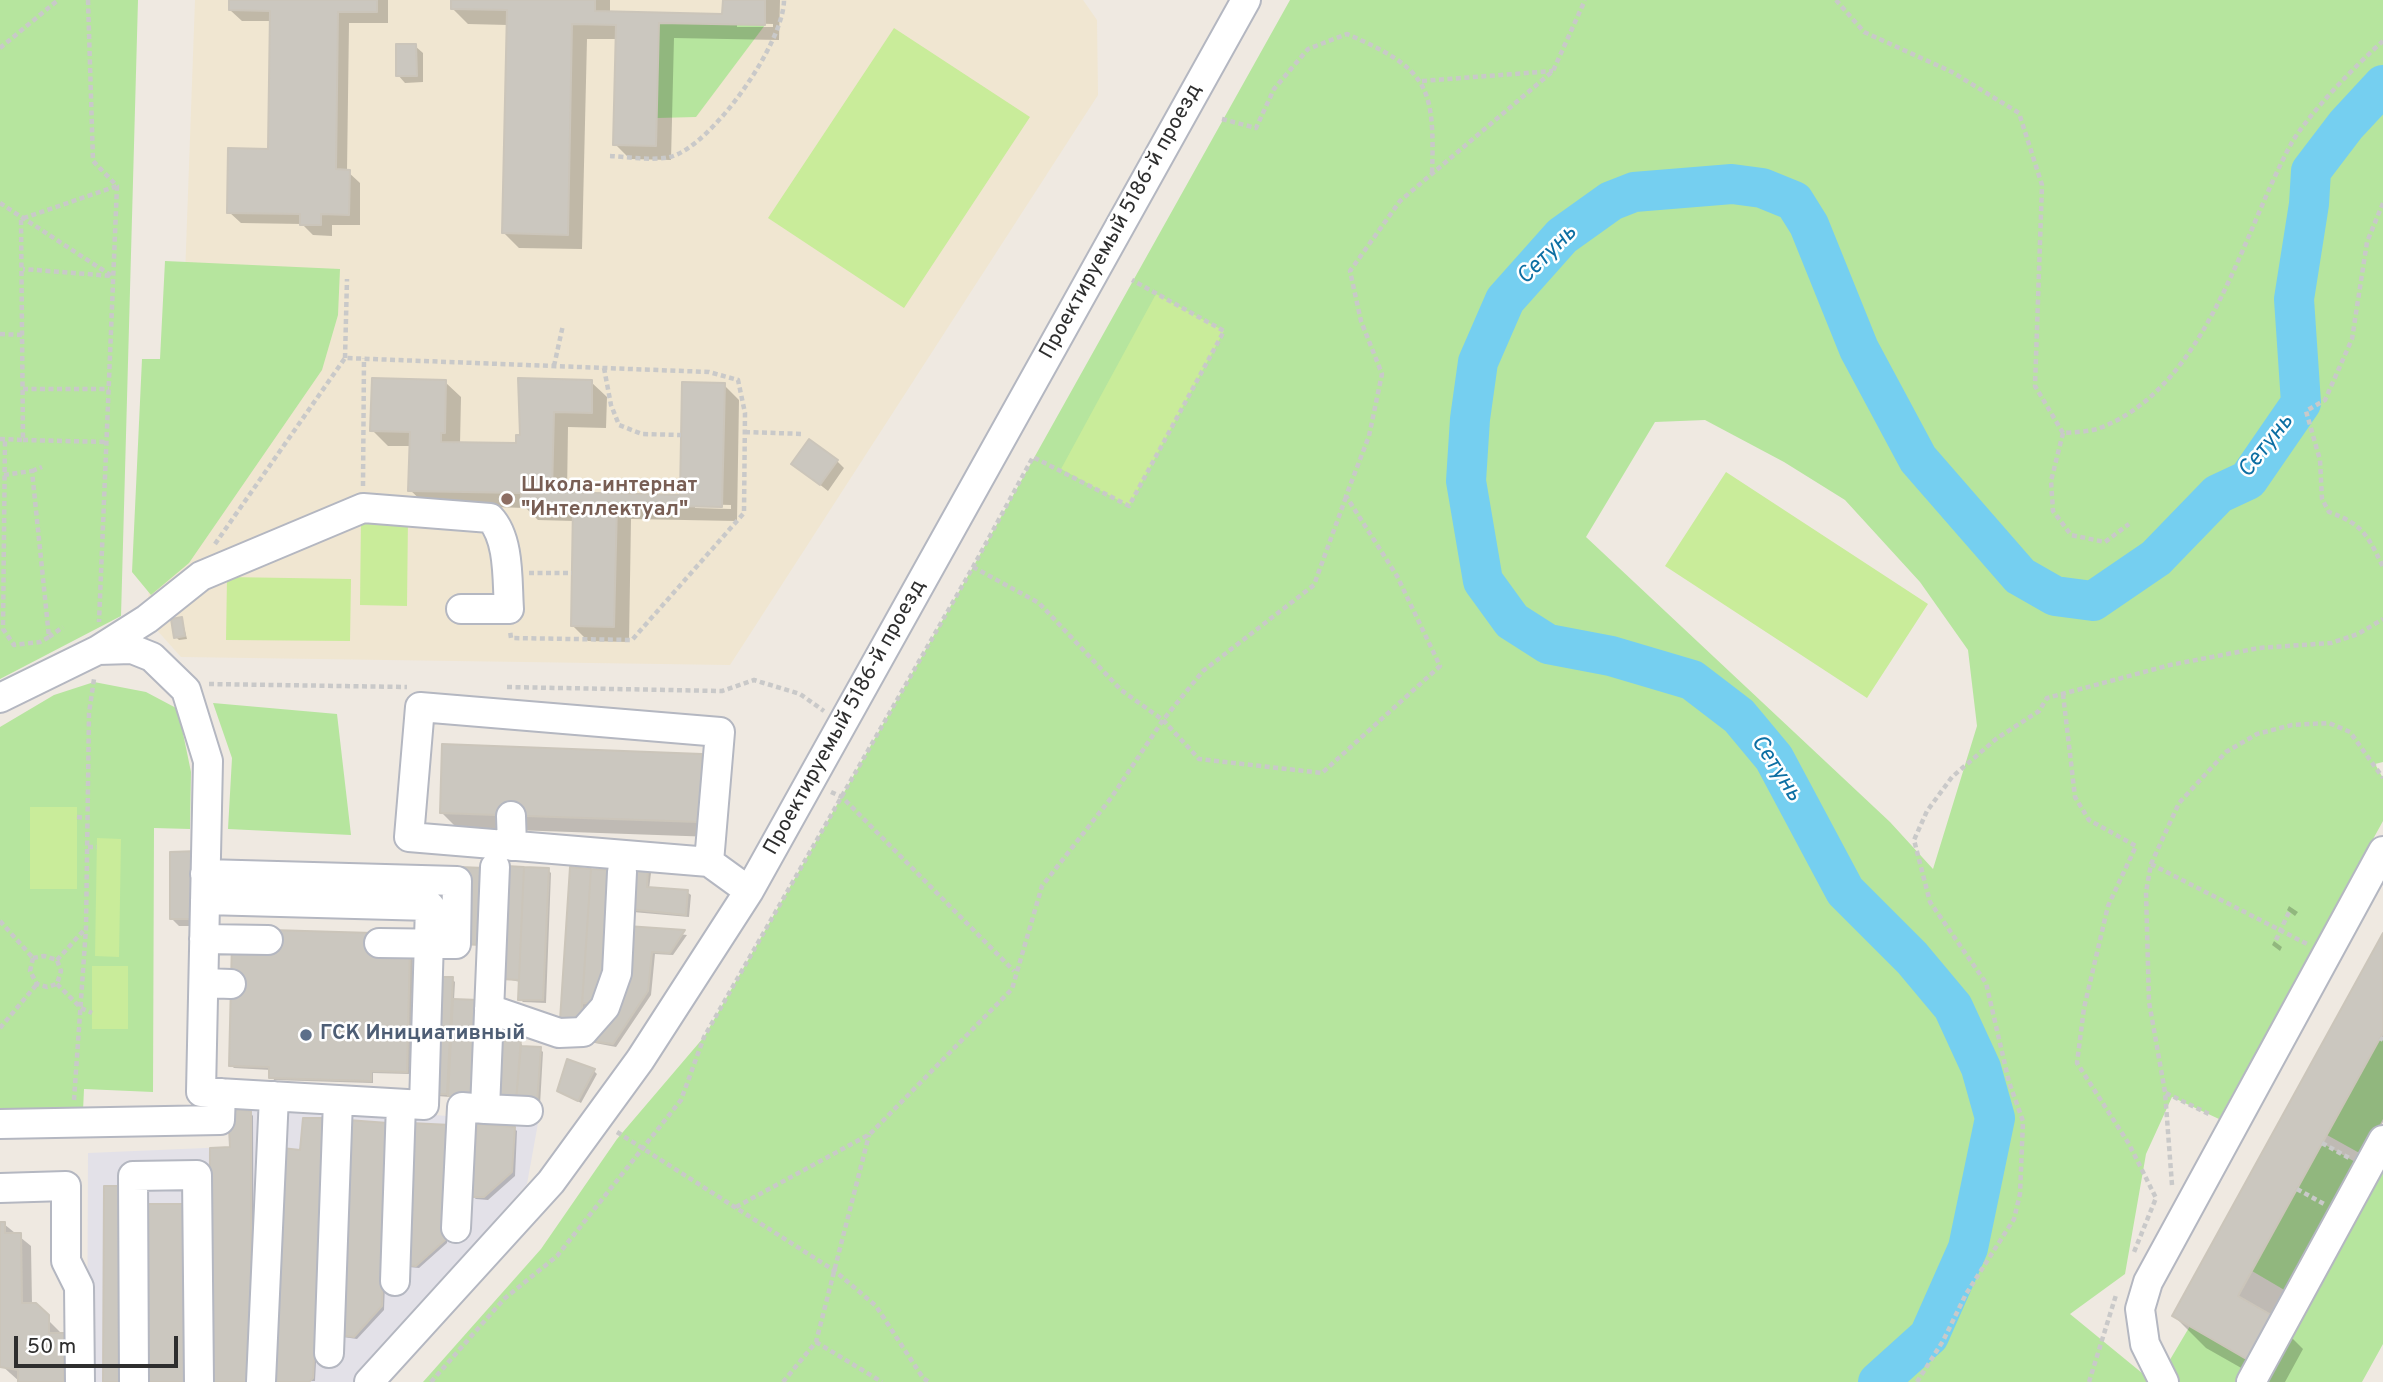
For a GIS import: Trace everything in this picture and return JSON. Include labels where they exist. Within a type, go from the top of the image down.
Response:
[{"type":"street","name":"Проектируемый 5186-й проезд","points":[[369,1382],[551,1182],[598,1120],[749,891],[1246,0]]},
{"type":"street","points":[[0,698],[98,650],[147,619],[201,576],[363,508],[490,518],[499,527],[507,573],[509,609],[461,609]]},
{"type":"street","points":[[98,650],[132,649],[152,657],[186,690],[208,761],[204,939],[218,983],[201,1092],[528,1111]]},
{"type":"street","points":[[709,862],[720,732],[420,707],[409,837],[503,857],[709,862],[749,891]]},
{"type":"street","points":[[456,1228],[489,1009],[503,857],[511,816]]},
{"type":"street","points":[[2164,1382],[2145,1345],[2140,1309],[2148,1282],[2383,851]]},
{"type":"street","points":[[489,1009],[559,1033],[583,1032],[605,1007],[617,973],[622,872]]},
{"type":"street","points":[[205,887],[457,881],[456,944],[379,943]]},
{"type":"street","points":[[205,887],[430,906],[429,943],[395,1281]]},
{"type":"street","points":[[204,939],[268,940]]},
{"type":"street","points":[[0,1124],[220,1120],[221,1093]]},
{"type":"street","points":[[261,1382],[274,1096]]},
{"type":"street","points":[[328,1353],[338,1100]]},
{"type":"street","points":[[2251,1382],[2383,1140]]},
{"type":"street","points":[[134,1382],[133,1176],[197,1175],[199,1382]]},
{"type":"street","points":[[0,1188],[66,1186],[66,1261],[79,1287],[80,1382]]},
{"type":"path","points":[[0,48],[58,0]]},
{"type":"path","points":[[73,1110],[86,928],[89,713],[98,650],[117,186],[93,162],[88,0]]},
{"type":"path","points":[[610,156],[670,157],[709,131],[757,72],[779,32],[784,0]]},
{"type":"path","points":[[736,1208],[870,1134],[1012,989],[1015,971],[1042,886],[1111,798],[1163,720],[1203,671],[1314,585],[1369,436],[1382,373],[1361,321],[1350,271],[1400,201],[1553,71],[1585,0]]},
{"type":"path","points":[[1836,0],[1864,32],[1952,72],[2019,113],[2042,185],[2035,386],[2063,433],[2051,481],[2053,511],[2071,535],[2105,542],[2129,524]]},
{"type":"path","points":[[1222,120],[1256,128],[1274,89],[1308,49],[1347,34],[1390,52],[1422,81],[1434,122],[1432,174]]},
{"type":"path","points":[[2063,433],[2099,429],[2145,402],[2180,363],[2218,304],[2292,142],[2355,66],[2383,41]]},
{"type":"path","points":[[1422,81],[1553,71]]},
{"type":"path","points":[[21,219],[117,186]]},
{"type":"path","points":[[2383,203],[2367,243],[2352,339],[2325,400],[2306,411],[2320,460],[2322,499],[2325,506],[2329,512],[2347,518],[2367,532],[2383,567]]},
{"type":"path","points":[[0,204],[112,276]]},
{"type":"path","points":[[21,219],[23,440]]},
{"type":"path","points":[[23,269],[112,276]]},
{"type":"path","points":[[201,576],[218,537],[345,358],[347,279]]},
{"type":"path","points":[[431,1382],[504,1299],[556,1256],[681,1100],[704,1037],[1033,457],[1129,506],[1224,331],[1132,280]]},
{"type":"path","points":[[554,366],[563,325]]},
{"type":"path","points":[[0,334],[22,335]]},
{"type":"path","points":[[345,358],[709,372],[738,380],[745,412],[744,513],[632,640],[511,638],[509,609]]},
{"type":"path","points":[[363,508],[364,358]]},
{"type":"path","points":[[604,368],[611,405],[619,425],[642,434],[681,435]]},
{"type":"path","points":[[23,389],[109,389]]},
{"type":"path","points":[[745,432],[804,433]]},
{"type":"path","points":[[63,627],[40,642],[14,645],[2,631],[5,475],[3,439],[107,442]]},
{"type":"path","points":[[5,475],[42,467]]},
{"type":"path","points":[[32,471],[49,637]]},
{"type":"path","points":[[973,567],[1039,603],[1121,690],[1163,720],[1199,759],[1322,773],[1440,666],[1397,576],[1346,496]]},
{"type":"path","points":[[507,573],[572,573]]},
{"type":"path","points":[[1917,1382],[1943,1341],[1966,1294],[2014,1219],[2020,1194],[2023,1121],[2009,1082],[1986,983],[1930,902],[1914,840],[1927,811],[1952,777],[1996,739],[2039,711],[2047,698],[2170,664],[2259,648],[2331,643],[2358,634],[2383,619]]},
{"type":"path","points":[[2063,694],[2075,797],[2090,820],[2136,846],[2108,906],[2084,1008],[2077,1063],[2130,1144],[2156,1198],[2132,1256]]},
{"type":"path","points":[[2191,1202],[2172,1193],[2165,1092],[2149,1002],[2146,892],[2151,864],[2179,803],[2226,752],[2257,734],[2292,725],[2329,723],[2350,732],[2383,778]]},
{"type":"path","points":[[811,783],[842,797],[1015,971]]},
{"type":"path","points":[[76,817],[88,818]]},
{"type":"path","points":[[88,847],[96,847]]},
{"type":"path","points":[[2151,864],[2326,954]]},
{"type":"path","points":[[2276,940],[2289,912]]},
{"type":"path","points":[[0,921],[33,958]]},
{"type":"path","points":[[57,960],[86,928]]},
{"type":"path","points":[[33,958],[44,956],[57,960]]},
{"type":"path","points":[[33,958],[27,970],[37,984],[47,987],[57,984]]},
{"type":"path","points":[[57,960],[61,971],[57,984]]},
{"type":"path","points":[[0,1028],[37,984]]},
{"type":"path","points":[[57,984],[81,1008],[92,1013]]},
{"type":"path","points":[[2165,1092],[2233,1126]]},
{"type":"path","points":[[598,1120],[835,1272],[876,1306],[923,1378],[929,1382]]},
{"type":"path","points":[[783,1382],[816,1342],[870,1134]]},
{"type":"path","points":[[2089,1382],[2088,1376],[2118,1291]]},
{"type":"path","points":[[816,1342],[882,1382]]},
{"type":"shaded area","points":[[195,0],[1083,0],[1097,20],[1098,95],[730,665],[181,657],[147,619],[150,569],[175,552]]},
{"type":"shaded area","points":[[227,1099],[538,1123],[527,1184],[354,1382],[87,1382],[88,1153],[229,1147]]},
{"type":"green space","points":[[0,0],[138,0],[121,616],[0,679]]},
{"type":"green space","points":[[1290,0],[2383,0],[2383,762],[2375,764],[2383,778],[2383,821],[2219,1119],[2172,1097],[2146,1154],[2125,1274],[2070,1314],[2153,1382],[423,1382],[541,1249],[617,1139],[704,1037],[973,567]],"holes":[[[1705,420],[1784,462],[1845,500],[1920,582],[1968,650],[1977,726],[1933,869],[1890,822],[1586,537],[1655,422]]]},
{"type":"green space","points":[[659,23],[765,25],[696,117],[657,118]]},
{"type":"green space","points":[[894,28],[1030,117],[904,308],[768,218]]},
{"type":"green space","points":[[165,261],[340,269],[338,315],[322,370],[189,563],[151,595],[132,572],[142,359],[160,359]]},
{"type":"green space","points":[[1156,294],[1224,331],[1129,506],[1061,469]]},
{"type":"green space","points":[[1726,472],[1928,604],[1867,698],[1665,566]]},
{"type":"green space","points":[[361,516],[408,517],[407,606],[360,605]]},
{"type":"green space","points":[[227,577],[351,579],[350,641],[226,640]]},
{"type":"green space","points":[[94,682],[146,692],[178,709],[191,772],[190,829],[154,828],[153,1092],[84,1089],[83,1111],[0,1109],[0,727],[54,695]]},
{"type":"green space","points":[[213,703],[337,714],[351,835],[228,829],[232,758]]},
{"type":"green space","points":[[30,807],[77,807],[77,889],[30,889]]},
{"type":"green space","points":[[97,838],[121,839],[119,957],[95,956]]},
{"type":"green space","points":[[92,966],[128,966],[128,1029],[92,1029]]},
{"type":"green space","points":[[2380,1038],[2383,1040],[2383,1119],[2363,1155],[2327,1135]]},
{"type":"green space","points":[[2322,1143],[2357,1163],[2286,1291],[2252,1271]]},
{"type":"green space","points":[[2383,1167],[2383,1344],[2362,1382],[2264,1382]]},
{"type":"green space","points":[[2190,1326],[2255,1364],[2245,1382],[2180,1382],[2168,1372],[2168,1363]]},
{"type":"building","points":[[229,0],[377,0],[377,12],[338,12],[336,169],[350,170],[349,215],[321,214],[321,225],[300,225],[300,214],[227,213],[228,148],[268,149],[270,11],[229,10]]},
{"type":"building","points":[[451,0],[595,0],[595,11],[722,14],[723,0],[765,0],[765,25],[659,23],[656,146],[613,145],[616,25],[572,24],[568,235],[502,233],[507,10],[451,9]]},
{"type":"building","points":[[396,44],[416,44],[417,76],[396,76]]},
{"type":"building","points":[[372,378],[446,380],[445,433],[441,433],[441,442],[516,443],[516,435],[520,435],[518,378],[592,380],[592,413],[554,412],[552,492],[680,495],[682,382],[725,383],[722,507],[617,505],[614,627],[571,626],[573,506],[521,505],[521,493],[408,491],[410,432],[370,431]]},
{"type":"building","points":[[809,439],[838,460],[820,485],[791,464]]},
{"type":"building","points":[[182,617],[185,636],[174,638],[171,619]]},
{"type":"building","points":[[442,744],[702,754],[700,822],[440,813]]},
{"type":"building","points":[[199,851],[199,919],[170,919],[170,852]]},
{"type":"building","points":[[506,866],[524,867],[519,980],[501,979]]},
{"type":"building","points":[[631,866],[648,868],[647,887],[688,890],[686,915],[628,909]]},
{"type":"building","points":[[459,867],[485,868],[483,945],[456,944]]},
{"type":"building","points":[[524,867],[549,868],[543,1000],[518,1000]]},
{"type":"building","points":[[570,867],[591,869],[581,1021],[560,1020]]},
{"type":"building","points":[[591,869],[614,870],[600,1004],[582,1003]]},
{"type":"building","points":[[627,926],[685,930],[670,953],[652,952],[648,991],[613,1044],[590,1041]]},
{"type":"building","points":[[271,930],[373,933],[410,946],[407,1072],[371,1071],[371,1081],[269,1078],[269,1067],[229,1066],[232,941]]},
{"type":"building","points":[[2383,933],[2383,1033],[2238,1296],[2273,1316],[2248,1360],[2172,1316]]},
{"type":"building","points":[[438,977],[453,977],[447,1094],[432,1094]]},
{"type":"building","points":[[453,999],[479,1000],[474,1097],[448,1096]]},
{"type":"building","points":[[501,1038],[521,1039],[516,1101],[496,1100]]},
{"type":"building","points":[[521,1046],[541,1047],[537,1103],[516,1101]]},
{"type":"building","points":[[567,1059],[595,1069],[578,1101],[557,1091]]},
{"type":"building","points":[[228,1108],[251,1111],[251,1382],[209,1382],[210,1148],[230,1147]]},
{"type":"building","points":[[303,1118],[326,1118],[313,1378],[309,1382],[270,1382],[282,1148],[300,1150]]},
{"type":"building","points":[[348,1120],[388,1123],[382,1306],[354,1337],[338,1335]]},
{"type":"building","points":[[410,1123],[451,1125],[445,1240],[416,1266],[404,1265]]},
{"type":"building","points":[[477,1124],[515,1127],[512,1172],[484,1197],[471,1197]]},
{"type":"building","points":[[104,1186],[121,1186],[126,1382],[103,1382]]},
{"type":"building","points":[[143,1204],[188,1204],[188,1382],[143,1382]]},
{"type":"building","points":[[0,1222],[5,1222],[5,1233],[21,1233],[22,1303],[36,1303],[49,1315],[49,1333],[64,1333],[64,1382],[18,1382],[18,1370],[0,1367]]},
{"type":"waterway","name":"Сетунь","points":[[1878,1382],[1929,1336],[1968,1248],[1995,1118],[1981,1068],[1953,1007],[1912,958],[1845,891],[1774,758],[1739,716],[1692,680],[1611,656],[1548,644],[1512,621],[1483,581],[1466,481],[1470,419],[1478,362],[1505,300],[1562,236],[1611,201],[1634,192],[1732,184],[1762,188],[1794,201],[1809,225],[1859,349],[1918,459],[2020,576],[2055,596],[2093,601],[2156,558],[2218,494],[2248,480],[2301,403],[2294,299],[2309,204],[2311,171],[2346,125],[2383,85]]},
{"type":"place","name":"Школа-интернат \"Интеллектуал\"","points":[[507,499]]},
{"type":"place","name":"ГСК Инициативный","points":[[306,1035]]}]
